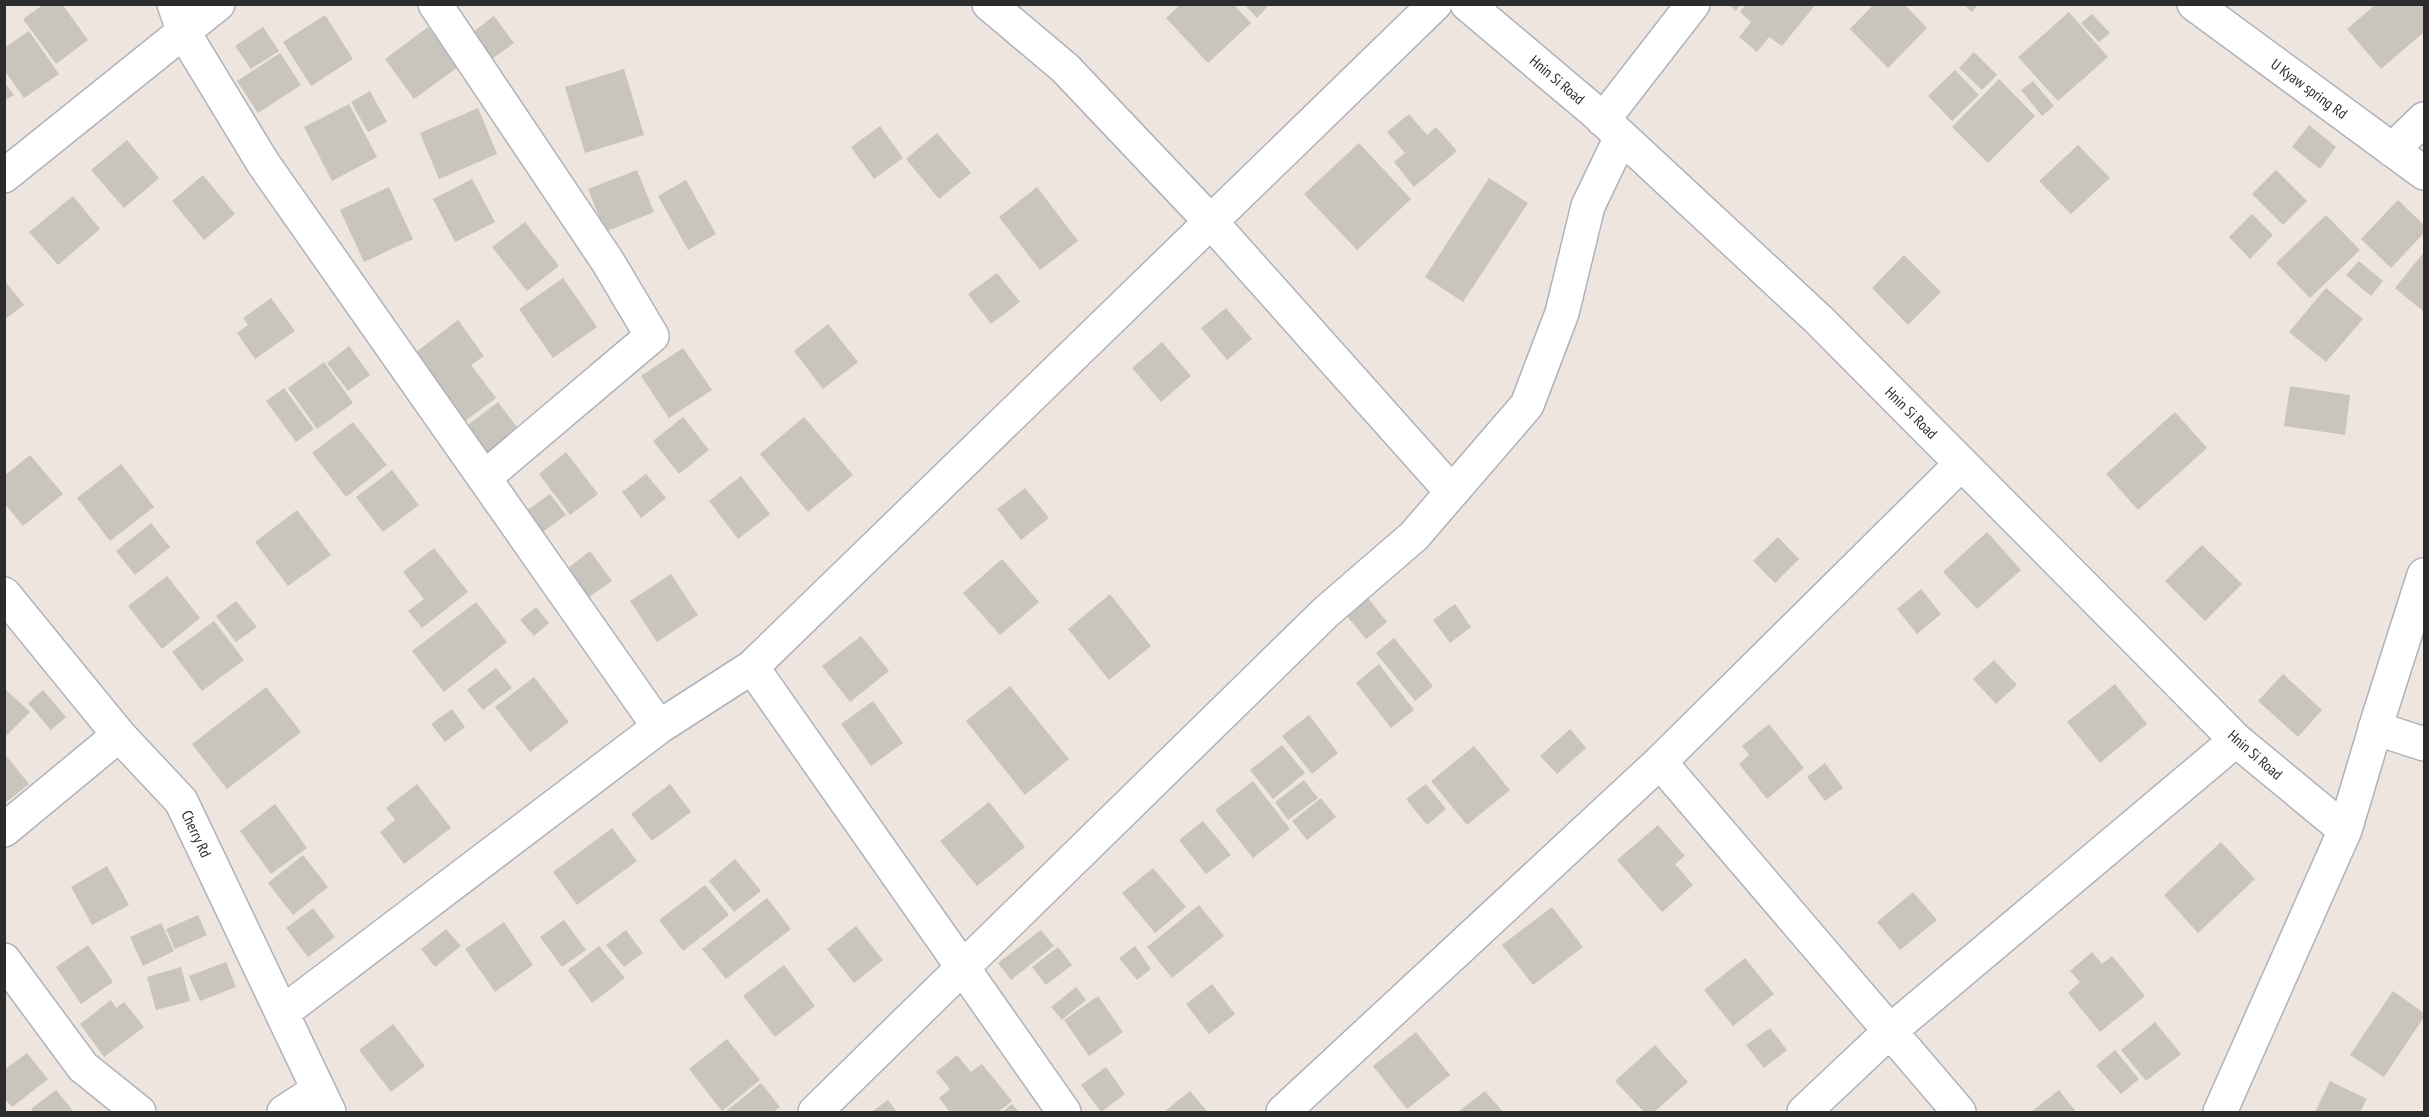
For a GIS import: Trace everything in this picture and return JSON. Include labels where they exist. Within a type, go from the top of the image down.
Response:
[{"type":"street","points":[[4,176],[179,19],[218,4]]},
{"type":"street","points":[[435,4],[608,262],[652,336],[484,478]]},
{"type":"street","points":[[989,4],[1065,68],[1211,222],[1452,492]]},
{"type":"street","points":[[282,1013],[659,727],[752,667],[1435,4]]},
{"type":"street","name":"Hnin Si Road","points":[[1467,4],[1612,128],[1818,319],[2236,740],[2345,830]]},
{"type":"street","points":[[815,1113],[1326,612],[1414,536],[1527,405],[1562,313],[1588,206],[1612,128],[1693,4]]},
{"type":"street","name":"U Kyaw spring Rd","points":[[2194,4],[2424,173]]},
{"type":"street","points":[[179,19],[263,163],[659,727]]},
{"type":"street","points":[[2392,150],[2424,119]]},
{"type":"street","points":[[1283,1113],[1660,762],[1961,464]]},
{"type":"street","points":[[2220,1113],[2345,830],[2424,575]]},
{"type":"street","name":"Cherry Rd","points":[[4,594],[119,735],[181,801],[324,1101]]},
{"type":"street","points":[[752,667],[1064,1113]]},
{"type":"street","points":[[2375,728],[2424,744]]},
{"type":"street","points":[[4,830],[119,735]]},
{"type":"street","points":[[1804,1113],[1889,1032],[2236,740]]},
{"type":"street","points":[[1660,762],[1959,1113]]},
{"type":"street","points":[[4,960],[83,1067],[140,1113]]},
{"type":"street","points":[[284,1113],[324,1101]]},
{"type":"building","points":[[44,4],[62,4],[88,40],[56,64],[23,19]]},
{"type":"building","points":[[1181,4],[1233,4],[1251,23],[1208,63],[1166,18]]},
{"type":"building","points":[[1244,4],[1270,4],[1257,18]]},
{"type":"building","points":[[1728,4],[1741,4],[1736,11]]},
{"type":"building","points":[[1746,4],[1816,4],[1782,46],[1769,37],[1757,52],[1739,37],[1751,22],[1740,12]]},
{"type":"building","points":[[1874,4],[1904,4],[1927,28],[1888,68],[1850,29]]},
{"type":"building","points":[[1963,4],[1978,4],[1972,12]]},
{"type":"building","points":[[2376,4],[2424,4],[2424,32],[2381,69],[2347,29]]},
{"type":"building","points":[[2069,12],[2108,57],[2058,101],[2018,57]]},
{"type":"building","points":[[2092,14],[2110,33],[2099,42],[2081,23]]},
{"type":"building","points":[[325,15],[353,59],[311,86],[283,42]]},
{"type":"building","points":[[494,16],[514,43],[489,61],[469,35]]},
{"type":"building","points":[[263,27],[279,51],[251,69],[235,46]]},
{"type":"building","points":[[428,27],[458,67],[414,99],[385,59]]},
{"type":"building","points":[[29,31],[59,74],[24,98],[4,70],[4,48]]},
{"type":"building","points":[[1974,52],[1997,75],[1982,90],[1959,68]]},
{"type":"building","points":[[280,53],[301,85],[258,113],[237,81]]},
{"type":"building","points":[[624,69],[644,135],[585,153],[565,87]]},
{"type":"building","points":[[1955,70],[1979,95],[1952,121],[1928,96]]},
{"type":"building","points":[[1999,79],[2035,116],[1988,163],[1952,127]]},
{"type":"building","points":[[2033,81],[2054,106],[2042,116],[2021,90]]},
{"type":"building","points":[[4,82],[14,95],[4,101]]},
{"type":"building","points":[[370,91],[387,122],[368,132],[351,102]]},
{"type":"building","points":[[349,104],[377,157],[332,181],[304,127]]},
{"type":"building","points":[[478,108],[497,154],[439,179],[420,133]]},
{"type":"building","points":[[1409,114],[1427,135],[1436,127],[1457,151],[1414,187],[1394,162],[1405,153],[1387,132]]},
{"type":"building","points":[[2309,125],[2336,147],[2320,169],[2292,147]]},
{"type":"building","points":[[880,126],[903,158],[874,179],[851,147]]},
{"type":"building","points":[[937,133],[971,173],[939,199],[906,159]]},
{"type":"building","points":[[127,140],[159,178],[124,208],[91,170]]},
{"type":"building","points":[[1359,143],[1411,199],[1357,250],[1304,194]]},
{"type":"building","points":[[2078,145],[2110,178],[2071,214],[2039,181]]},
{"type":"building","points":[[637,170],[654,212],[605,232],[588,189]]},
{"type":"building","points":[[2276,170],[2307,201],[2283,225],[2252,194]]},
{"type":"building","points":[[203,175],[235,214],[204,240],[172,201]]},
{"type":"building","points":[[1489,178],[1528,203],[1463,302],[1425,277]]},
{"type":"building","points":[[472,179],[495,222],[455,242],[433,199]]},
{"type":"building","points":[[686,180],[716,234],[688,250],[658,196]]},
{"type":"building","points":[[389,187],[413,239],[364,262],[340,210]]},
{"type":"building","points":[[1037,187],[1078,241],[1040,270],[999,217]]},
{"type":"building","points":[[73,196],[100,229],[58,265],[29,232]]},
{"type":"building","points":[[2398,200],[2424,225],[2424,233],[2391,268],[2361,239]]},
{"type":"building","points":[[2252,214],[2273,235],[2250,259],[2229,237]]},
{"type":"building","points":[[2326,215],[2360,250],[2310,298],[2276,263]]},
{"type":"building","points":[[525,222],[559,266],[527,291],[492,247]]},
{"type":"building","points":[[2424,252],[2424,312],[2395,288]]},
{"type":"building","points":[[1904,255],[1941,292],[1908,325],[1872,288]]},
{"type":"building","points":[[2359,261],[2383,281],[2371,296],[2346,275]]},
{"type":"building","points":[[997,273],[1020,302],[991,324],[968,294]]},
{"type":"building","points":[[563,278],[597,327],[553,358],[519,309]]},
{"type":"building","points":[[4,280],[24,305],[4,320]]},
{"type":"building","points":[[2326,288],[2363,319],[2326,362],[2289,332]]},
{"type":"building","points":[[271,298],[295,331],[255,359],[237,333],[248,325],[243,318]]},
{"type":"building","points":[[1226,308],[1252,339],[1227,360],[1201,328]]},
{"type":"building","points":[[458,320],[484,356],[471,365],[496,398],[457,427],[407,359]]},
{"type":"building","points":[[828,324],[858,362],[823,389],[794,351]]},
{"type":"building","points":[[1162,342],[1191,376],[1161,402],[1132,368]]},
{"type":"building","points":[[349,346],[370,375],[348,391],[327,363]]},
{"type":"building","points":[[683,348],[712,390],[669,418],[641,376]]},
{"type":"building","points":[[324,362],[353,403],[317,429],[288,388]]},
{"type":"building","points":[[2290,386],[2350,395],[2345,435],[2284,426]]},
{"type":"building","points":[[284,388],[314,429],[296,442],[266,401]]},
{"type":"building","points":[[498,402],[519,430],[481,459],[460,431]]},
{"type":"building","points":[[2175,412],[2207,448],[2138,510],[2106,474]]},
{"type":"building","points":[[683,417],[709,450],[679,474],[653,441]]},
{"type":"building","points":[[804,417],[853,475],[808,512],[760,454]]},
{"type":"building","points":[[353,422],[387,465],[346,497],[312,453]]},
{"type":"building","points":[[566,452],[598,494],[570,515],[539,474]]},
{"type":"building","points":[[30,455],[63,494],[23,526],[4,503],[4,476]]},
{"type":"building","points":[[121,464],[154,507],[110,541],[77,498]]},
{"type":"building","points":[[392,470],[419,505],[383,532],[356,497]]},
{"type":"building","points":[[646,474],[666,498],[641,518],[622,492]]},
{"type":"building","points":[[741,476],[770,514],[738,539],[709,501]]},
{"type":"building","points":[[1025,488],[1049,518],[1021,540],[997,509]]},
{"type":"building","points":[[550,494],[566,515],[541,533],[525,512]]},
{"type":"building","points":[[297,510],[331,555],[288,586],[255,542]]},
{"type":"building","points":[[151,523],[170,547],[135,575],[116,551]]},
{"type":"building","points":[[1987,532],[2021,570],[1977,609],[1943,572]]},
{"type":"building","points":[[1778,537],[1799,559],[1775,583],[1753,561]]},
{"type":"building","points":[[2202,545],[2242,584],[2205,621],[2165,581]]},
{"type":"building","points":[[434,548],[468,592],[422,628],[408,611],[424,599],[403,572]]},
{"type":"building","points":[[590,551],[612,581],[585,600],[564,571]]},
{"type":"building","points":[[1002,559],[1039,602],[1000,635],[963,593]]},
{"type":"building","points":[[671,574],[698,615],[657,642],[630,601]]},
{"type":"building","points":[[167,576],[200,618],[162,649],[128,606]]},
{"type":"building","points":[[1921,589],[1941,614],[1917,634],[1897,609]]},
{"type":"building","points":[[1110,594],[1151,646],[1109,680],[1068,629]]},
{"type":"building","points":[[1368,598],[1387,622],[1366,639],[1346,615]]},
{"type":"building","points":[[236,601],[257,627],[236,642],[216,616]]},
{"type":"building","points":[[476,602],[507,642],[444,692],[412,651]]},
{"type":"building","points":[[1455,604],[1471,627],[1450,643],[1433,620]]},
{"type":"building","points":[[536,607],[549,623],[534,636],[520,620]]},
{"type":"building","points":[[214,621],[244,660],[202,691],[172,652]]},
{"type":"building","points":[[861,636],[889,671],[850,702],[822,666]]},
{"type":"building","points":[[1394,638],[1433,686],[1415,701],[1376,653]]},
{"type":"building","points":[[1994,660],[2017,685],[1996,704],[1973,679]]},
{"type":"building","points":[[1379,664],[1414,710],[1391,728],[1356,683]]},
{"type":"building","points":[[496,668],[512,688],[483,710],[467,690]]},
{"type":"building","points":[[2283,674],[2322,710],[2298,737],[2258,701]]},
{"type":"building","points":[[534,677],[569,722],[530,752],[495,707]]},
{"type":"building","points":[[2115,684],[2147,724],[2100,763],[2067,722]]},
{"type":"building","points":[[1010,686],[1069,759],[1025,795],[966,721]]},
{"type":"building","points":[[266,687],[301,732],[227,789],[192,744]]},
{"type":"building","points":[[4,688],[30,712],[4,738]]},
{"type":"building","points":[[43,690],[66,717],[51,730],[28,703]]},
{"type":"building","points":[[873,701],[903,743],[871,766],[841,724]]},
{"type":"building","points":[[452,709],[465,727],[445,742],[431,724]]},
{"type":"building","points":[[1309,715],[1338,753],[1312,774],[1282,736]]},
{"type":"building","points":[[1769,724],[1804,768],[1767,799],[1739,764],[1749,755],[1742,746]]},
{"type":"building","points":[[1570,729],[1586,748],[1557,774],[1540,756]]},
{"type":"building","points":[[1282,745],[1305,773],[1273,799],[1250,770]]},
{"type":"building","points":[[1474,746],[1510,790],[1467,825],[1431,781]]},
{"type":"building","points":[[4,753],[29,784],[4,804]]},
{"type":"building","points":[[1825,763],[1843,788],[1825,801],[1807,777]]},
{"type":"building","points":[[1304,780],[1318,798],[1288,820],[1275,802]]},
{"type":"building","points":[[1253,781],[1290,829],[1253,858],[1215,810]]},
{"type":"building","points":[[417,784],[451,828],[404,864],[380,832],[395,820],[386,808]]},
{"type":"building","points":[[670,784],[691,812],[652,841],[631,814]]},
{"type":"building","points":[[1426,784],[1446,809],[1427,825],[1406,799]]},
{"type":"building","points":[[1321,798],[1336,817],[1307,840],[1292,821]]},
{"type":"building","points":[[989,802],[1025,847],[977,886],[940,841]]},
{"type":"building","points":[[275,804],[307,848],[271,874],[240,831]]},
{"type":"building","points":[[1203,821],[1231,855],[1206,874],[1179,840]]},
{"type":"building","points":[[1658,825],[1685,856],[1675,864],[1693,885],[1662,912],[1617,860]]},
{"type":"building","points":[[612,828],[637,861],[577,905],[553,872]]},
{"type":"building","points":[[2221,842],[2255,879],[2198,933],[2164,895]]},
{"type":"building","points":[[303,855],[328,887],[293,915],[268,883]]},
{"type":"building","points":[[735,859],[761,891],[734,912],[709,881]]},
{"type":"building","points":[[107,866],[129,905],[92,925],[71,887]]},
{"type":"building","points":[[1153,868],[1186,907],[1155,933],[1122,893]]},
{"type":"building","points":[[705,885],[729,915],[683,951],[659,920]]},
{"type":"building","points":[[1913,892],[1937,920],[1900,950],[1877,922]]},
{"type":"building","points":[[767,898],[791,929],[726,979],[702,949]]},
{"type":"building","points":[[1199,905],[1224,936],[1172,978],[1147,947]]},
{"type":"building","points":[[1552,907],[1583,947],[1533,985],[1502,945]]},
{"type":"building","points":[[313,908],[335,937],[308,957],[286,928]]},
{"type":"building","points":[[198,915],[207,935],[175,949],[166,929]]},
{"type":"building","points":[[564,920],[586,950],[562,967],[540,937]]},
{"type":"building","points":[[504,922],[533,965],[495,992],[465,949]]},
{"type":"building","points":[[161,923],[174,951],[143,966],[130,937]]},
{"type":"building","points":[[856,926],[883,960],[854,983],[827,949]]},
{"type":"building","points":[[446,929],[461,946],[435,967],[421,949]]},
{"type":"building","points":[[626,930],[643,953],[624,967],[606,945]]},
{"type":"building","points":[[1041,930],[1054,946],[1011,980],[998,963]]},
{"type":"building","points":[[88,945],[113,982],[81,1004],[56,967]]},
{"type":"building","points":[[599,946],[625,978],[592,1003],[568,970]]},
{"type":"building","points":[[1135,946],[1151,969],[1137,980],[1119,958]]},
{"type":"building","points":[[1058,947],[1072,965],[1046,985],[1032,967]]},
{"type":"building","points":[[2092,952],[2102,964],[2112,956],[2145,996],[2100,1032],[2068,993],[2080,982],[2070,971]]},
{"type":"building","points":[[1745,958],[1774,994],[1733,1026],[1704,990]]},
{"type":"building","points":[[226,962],[236,987],[200,1001],[189,976]]},
{"type":"building","points":[[784,965],[815,1006],[775,1037],[743,996]]},
{"type":"building","points":[[181,967],[190,1001],[156,1010],[147,977]]},
{"type":"building","points":[[1212,984],[1235,1014],[1209,1034],[1186,1004]]},
{"type":"building","points":[[1076,987],[1086,1000],[1062,1020],[1051,1007]]},
{"type":"building","points":[[2393,991],[2424,1013],[2424,1017],[2384,1077],[2350,1055]]},
{"type":"building","points":[[1098,996],[1123,1032],[1089,1056],[1064,1020]]},
{"type":"building","points":[[111,1000],[116,1008],[124,1002],[144,1027],[104,1057],[80,1024]]},
{"type":"building","points":[[2155,1022],[2181,1054],[2146,1081],[2121,1050]]},
{"type":"building","points":[[393,1024],[425,1066],[391,1092],[359,1050]]},
{"type":"building","points":[[1770,1028],[1787,1050],[1764,1068],[1746,1045]]},
{"type":"building","points":[[1416,1032],[1450,1075],[1407,1109],[1373,1066]]},
{"type":"building","points":[[727,1039],[760,1080],[722,1111],[689,1069]]},
{"type":"building","points":[[1655,1045],[1688,1082],[1654,1112],[1644,1112],[1615,1081]]},
{"type":"building","points":[[2115,1050],[2139,1079],[2121,1094],[2096,1066]]},
{"type":"building","points":[[27,1053],[48,1079],[12,1107],[4,1098],[4,1070]]},
{"type":"building","points":[[957,1055],[971,1072],[982,1064],[1012,1101],[998,1112],[950,1112],[939,1098],[950,1089],[936,1072]]},
{"type":"building","points":[[1106,1067],[1125,1094],[1101,1112],[1081,1085]]},
{"type":"building","points":[[2330,1081],[2367,1099],[2360,1112],[2315,1112]]},
{"type":"building","points":[[761,1083],[780,1107],[773,1112],[725,1112]]},
{"type":"building","points":[[56,1090],[74,1112],[33,1112],[31,1109]]},
{"type":"building","points":[[2059,1090],[2076,1112],[2031,1112]]},
{"type":"building","points":[[1190,1091],[1208,1112],[1164,1112]]},
{"type":"building","points":[[1485,1091],[1503,1112],[1458,1112]]},
{"type":"building","points":[[888,1100],[897,1112],[871,1112]]},
{"type":"building","points":[[1012,1104],[1019,1112],[1002,1112]]}]
